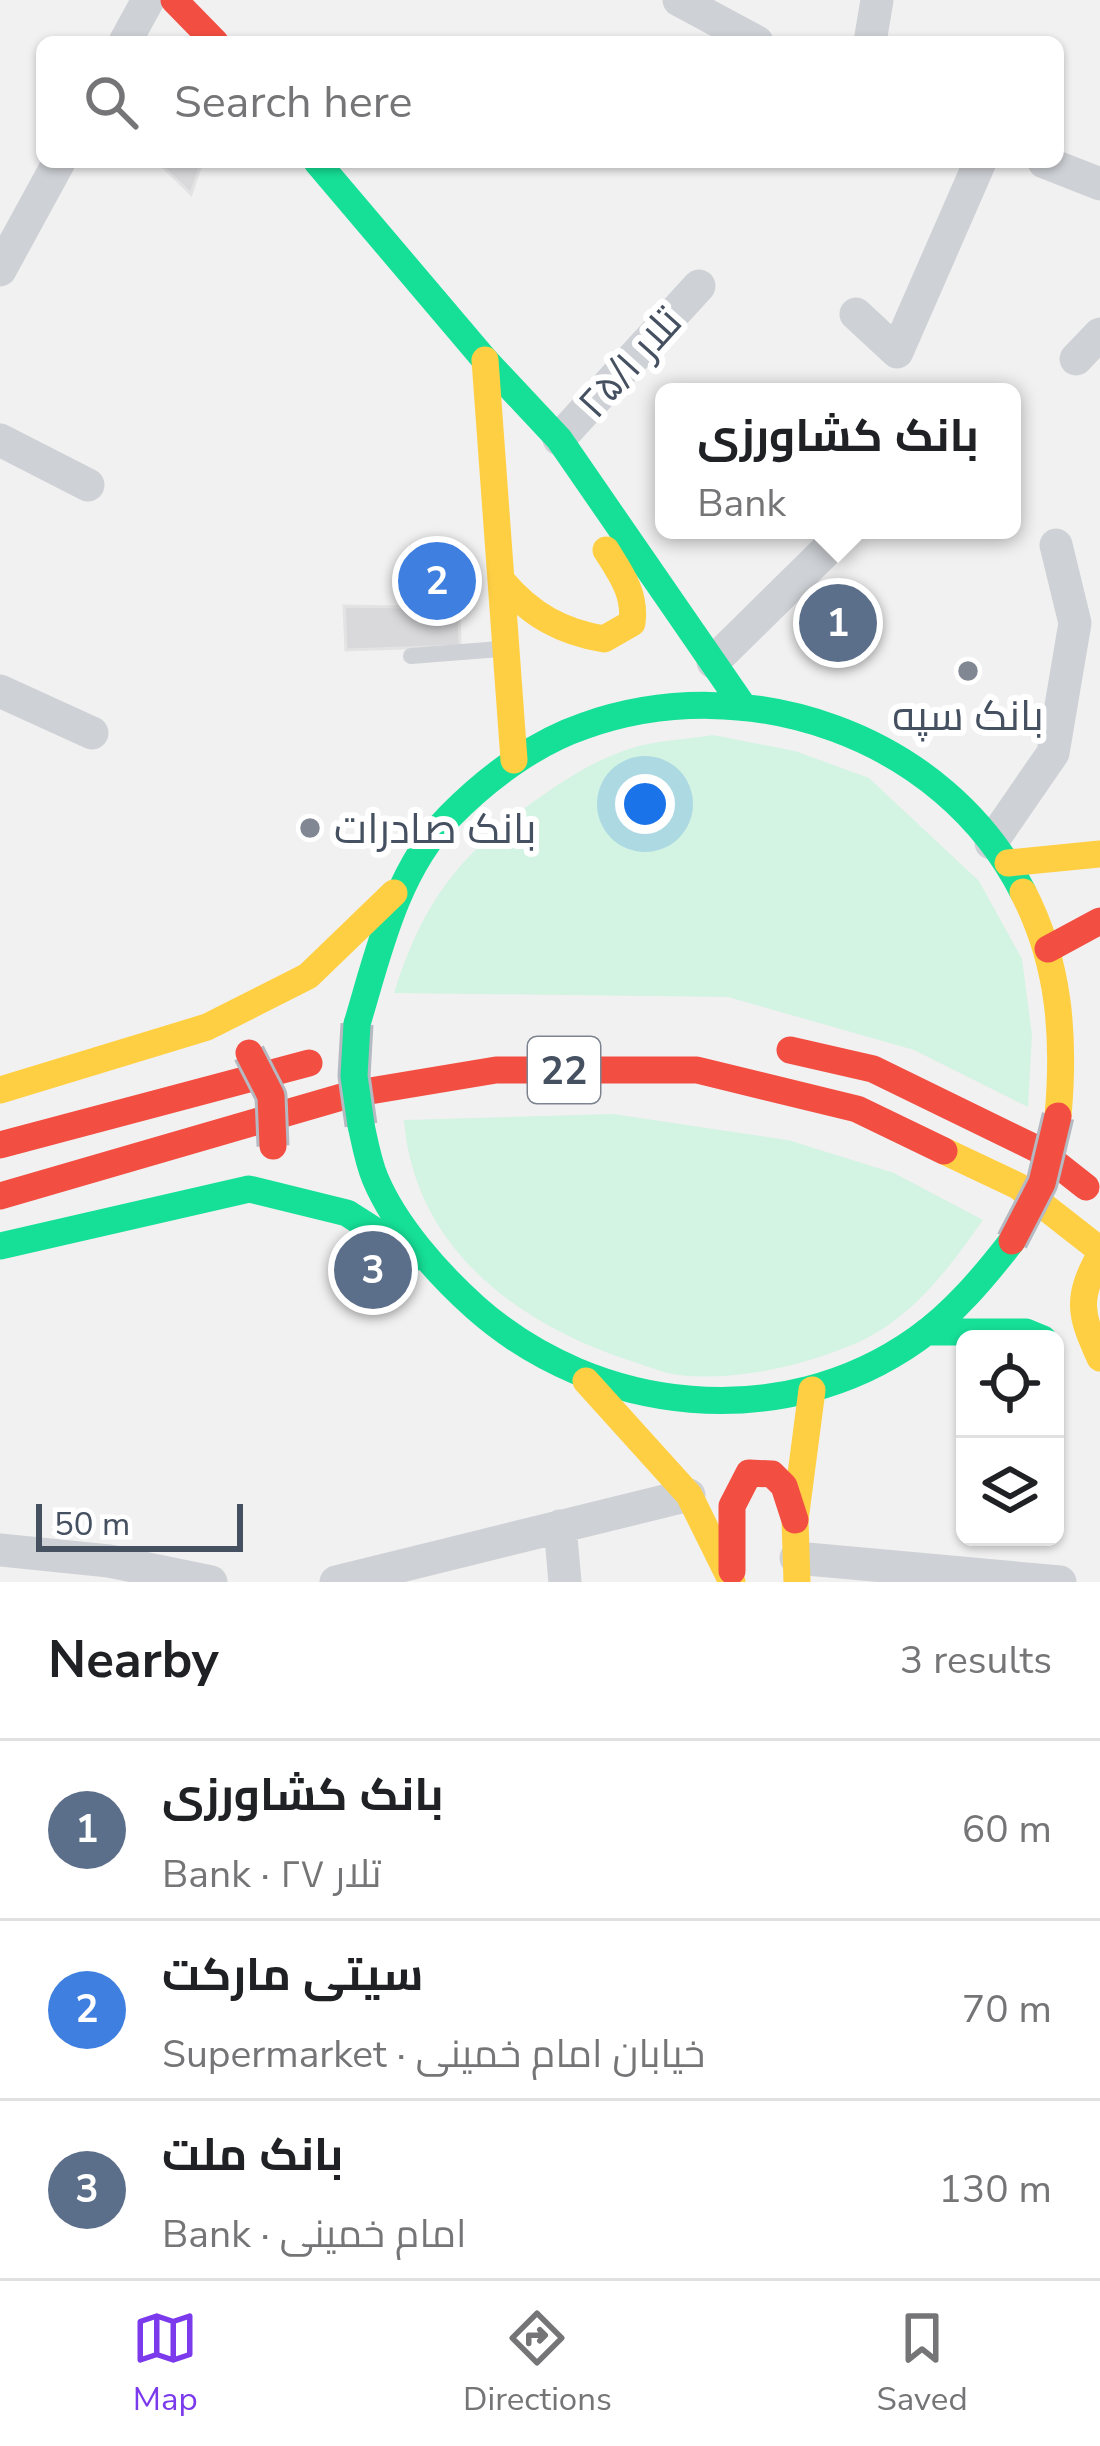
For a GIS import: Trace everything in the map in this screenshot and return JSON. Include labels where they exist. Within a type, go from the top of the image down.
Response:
[{"type":"main road","points":[[174,0],[209,36]]},
{"type":"main road","points":[[322,168],[485,360],[561,441],[741,703]]},
{"type":"main road","points":[[485,360],[514,760]]},
{"type":"main road","points":[[503,582],[521,605],[553,627],[604,639],[632,623],[633,601],[573,495],[561,441]]},
{"type":"main road","points":[[0,1090],[207,1027],[308,976],[399,889],[448,818],[514,760],[594,721],[668,704],[741,703],[808,715],[895,753],[954,798],[999,853],[1090,1033]]},
{"type":"main road","points":[[999,853],[1100,854]]},
{"type":"main road","points":[[399,889],[357,1024],[354,1076],[377,1185],[432,1267]]},
{"type":"main road","points":[[1050,958],[1100,921]]},
{"type":"main road","points":[[0,1246],[249,1189],[347,1213],[432,1267],[503,1336],[586,1381],[671,1402],[744,1403],[812,1390],[881,1361],[926,1332],[977,1288],[1012,1240],[1042,1183],[1058,1116],[1063,1035],[1050,958]]},
{"type":"main road","points":[[207,1027],[249,1053],[273,1096],[277,1121],[273,1146],[249,1189]]},
{"type":"main road","points":[[765,1045],[873,1069],[1040,1150],[1100,1198]]},
{"type":"main road","points":[[0,1145],[385,1047]]},
{"type":"main road","points":[[0,1062],[44,1051],[104,1058]]},
{"type":"main road","name":"22","points":[[0,1196],[352,1094],[496,1070],[697,1070],[857,1108],[1018,1186],[1096,1260]]},
{"type":"main road","points":[[1096,1260],[1079,1311],[1100,1359]]},
{"type":"main road","points":[[926,1332],[956,1332]]},
{"type":"main road","points":[[1064,1346],[1100,1359]]},
{"type":"main road","points":[[586,1381],[689,1495],[732,1581]]},
{"type":"main road","points":[[796,1570],[796,1520],[812,1390]]},
{"type":"main road","points":[[732,1581],[731,1499],[738,1483],[749,1473],[772,1474],[784,1486],[796,1520]]},
{"type":"street","points":[[128,36],[148,0]]},
{"type":"street","points":[[679,0],[746,36]]},
{"type":"street","points":[[871,36],[877,0]]},
{"type":"street","points":[[0,270],[56,168]]},
{"type":"street","points":[[856,314],[897,352],[977,168]]},
{"type":"street","points":[[1059,168],[1100,184]]},
{"type":"street","name":"تلار ۲۵/۱","points":[[561,441],[699,286]]},
{"type":"street","points":[[0,440],[88,485]]},
{"type":"street","points":[[713,662],[838,539]]},
{"type":"street","points":[[999,853],[1053,753],[1075,623],[1056,545]]},
{"type":"street","points":[[0,691],[92,734]]},
{"type":"street","points":[[336,1582],[426,1570],[560,1526],[689,1495]]},
{"type":"street","points":[[560,1526],[565,1582]]},
{"type":"street","points":[[0,1550],[108,1572],[212,1582]]},
{"type":"street","points":[[796,1570],[1060,1582]]},
{"type":"lane","points":[[411,656],[505,648]]},
{"type":"green space","points":[[713,735],[795,751],[869,778],[979,881],[1022,959],[1032,1035],[1028,1107],[914,1050],[728,997],[394,993],[417,933],[446,884],[507,822],[558,785],[610,756],[648,744]]},
{"type":"green space","points":[[613,1114],[788,1140],[894,1173],[983,1220],[941,1276],[909,1308],[852,1345],[810,1360],[740,1375],[661,1371],[547,1325],[478,1274],[427,1206],[412,1165],[404,1120]]},
{"type":"building","points":[[164,168],[200,168],[191,194]]},
{"type":"building","points":[[344,606],[459,608],[460,646],[346,650]]},
{"type":"traffic: fast","points":[[322,168],[485,360],[559,439],[741,703]]},
{"type":"traffic: fast","points":[[357,1024],[402,888],[449,817],[495,776],[547,742],[584,726],[646,710],[710,705],[773,712],[835,728],[892,755],[944,792],[988,837],[1023,892]]},
{"type":"traffic: fast","points":[[357,1024],[354,1076],[361,1125]]},
{"type":"traffic: fast","points":[[361,1125],[373,1172],[394,1214],[462,1295],[524,1344],[577,1371],[633,1390],[691,1399],[750,1399],[808,1390],[864,1370],[944,1318],[1012,1241]]},
{"type":"traffic: fast","points":[[0,1246],[249,1189],[347,1213],[416,1257]]},
{"type":"traffic: fast","points":[[926,1332],[956,1332]]},
{"type":"traffic: slow","points":[[485,360],[514,760]]},
{"type":"traffic: slow","points":[[503,582],[548,620],[604,639],[632,623],[633,613],[626,585],[606,550]]},
{"type":"traffic: slow","points":[[1008,863],[1100,854]]},
{"type":"traffic: slow","points":[[1023,892],[1045,946],[1057,1001],[1058,1116]]},
{"type":"traffic: slow","points":[[0,1090],[207,1027],[308,976],[394,893]]},
{"type":"traffic: slow","points":[[944,1151],[1018,1186],[1100,1250]]},
{"type":"traffic: slow","points":[[1100,1255],[1084,1295],[1088,1330],[1100,1358]]},
{"type":"traffic: slow","points":[[586,1381],[689,1495],[732,1582]]},
{"type":"traffic: slow","points":[[797,1582],[795,1520],[812,1390]]},
{"type":"traffic: jam","points":[[174,0],[209,36]]},
{"type":"traffic: jam","points":[[1048,949],[1100,921]]},
{"type":"traffic: jam","points":[[790,1050],[873,1069],[1039,1150],[1086,1187]]},
{"type":"traffic: jam","points":[[249,1053],[271,1096],[273,1146]]},
{"type":"traffic: jam","points":[[0,1145],[309,1063]]},
{"type":"traffic: jam","points":[[0,1196],[352,1094],[496,1070],[697,1070],[857,1109],[944,1151]]},
{"type":"traffic: jam","points":[[1012,1241],[1042,1183],[1058,1116]]},
{"type":"traffic: jam","points":[[732,1571],[732,1506],[749,1473],[772,1474],[784,1486],[795,1520]]},
{"type":"place","name":"سیتی مارکت","points":[[437,581]]},
{"type":"place","name":"بانک کشاورزی","points":[[838,623]]},
{"type":"place","name":"بانک سپه","points":[[968,671]]},
{"type":"place","name":"بانک صادرات","points":[[310,828]]},
{"type":"place","name":"بانک ملت","points":[[373,1270]]}]
